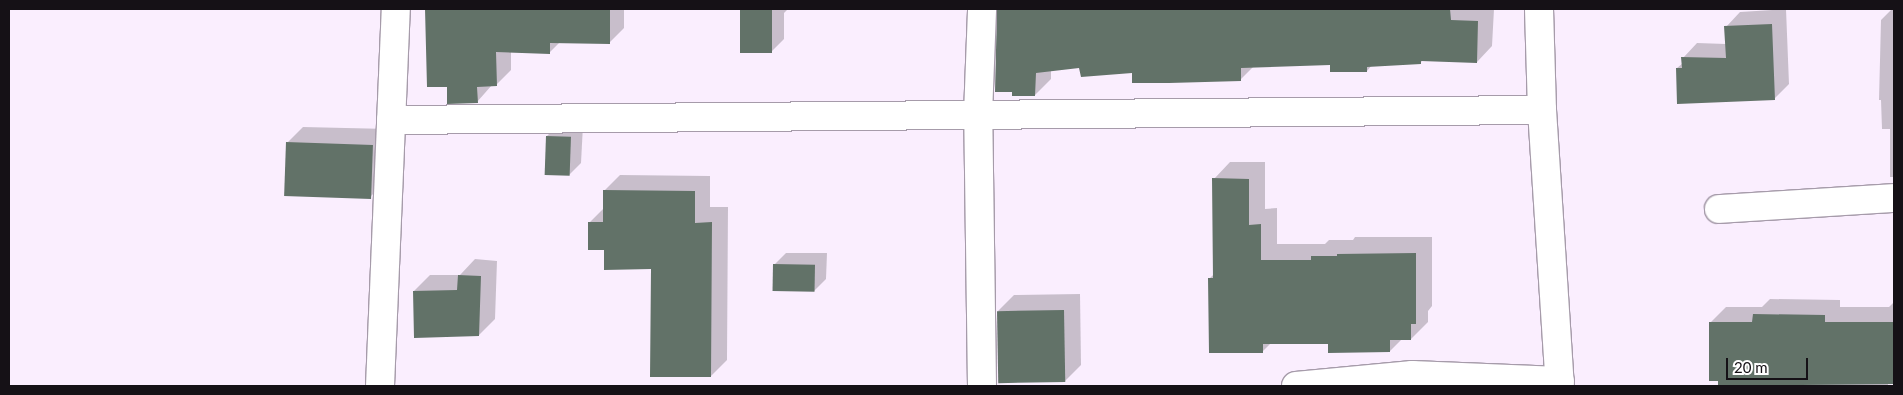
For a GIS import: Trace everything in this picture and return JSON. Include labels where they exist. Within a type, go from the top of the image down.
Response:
[{"type":"street","points":[[380,386],[396,9]]},
{"type":"street","points":[[982,9],[978,115],[982,386]]},
{"type":"street","points":[[1296,386],[1412,375],[1560,383],[1542,110],[1539,9]]},
{"type":"street","points":[[391,120],[1542,110]]},
{"type":"street","points":[[1719,209],[1894,198]]},
{"type":"building","points":[[425,9],[610,9],[610,44],[550,43],[550,54],[496,52],[497,86],[477,87],[478,103],[447,104],[447,87],[427,87]]},
{"type":"building","points":[[740,9],[772,9],[772,53],[740,53]]},
{"type":"building","points":[[997,9],[1450,9],[1451,20],[1478,21],[1477,63],[1421,61],[1421,64],[1367,67],[1367,72],[1330,72],[1330,65],[1241,68],[1241,81],[1169,83],[1132,83],[1132,73],[1081,77],[1079,68],[1036,73],[1035,96],[1012,96],[1012,92],[995,92]]},
{"type":"building","points":[[1772,24],[1775,100],[1677,104],[1676,68],[1682,68],[1681,57],[1726,58],[1724,26]]},
{"type":"building","points":[[546,136],[571,137],[570,176],[545,175]]},
{"type":"building","points":[[286,142],[373,145],[371,199],[284,196]]},
{"type":"building","points":[[1212,178],[1249,179],[1249,225],[1261,224],[1261,260],[1311,260],[1311,256],[1337,256],[1337,254],[1416,253],[1416,324],[1411,324],[1411,340],[1390,340],[1390,352],[1328,353],[1328,344],[1263,344],[1263,353],[1209,353],[1208,278],[1213,278]]},
{"type":"building","points":[[603,190],[695,191],[695,223],[712,222],[711,377],[650,377],[651,269],[604,270],[604,250],[588,250],[588,222],[603,222]]},
{"type":"building","points":[[773,264],[815,265],[815,292],[773,291]]},
{"type":"building","points":[[458,275],[481,276],[479,336],[414,338],[413,291],[457,290]]},
{"type":"building","points":[[1064,310],[1065,382],[998,383],[997,311]]},
{"type":"building","points":[[1753,314],[1825,315],[1825,322],[1894,322],[1894,384],[1718,386],[1718,381],[1709,381],[1709,322],[1752,322]]}]
